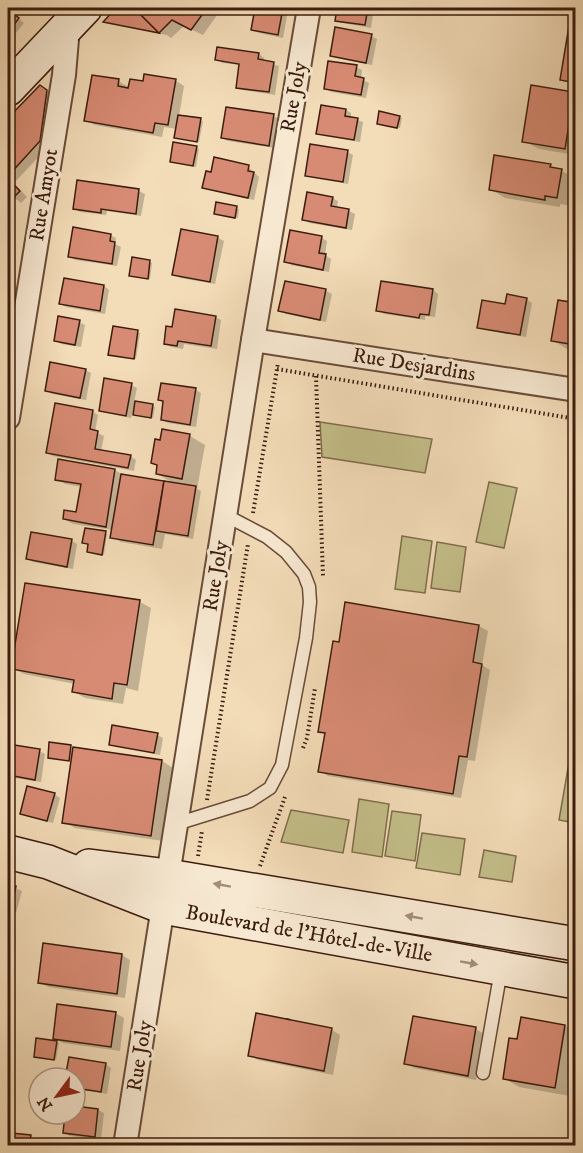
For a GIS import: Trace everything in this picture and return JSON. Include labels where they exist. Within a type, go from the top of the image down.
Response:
[{"type":"main road","points":[[8,89],[75,14]]},
{"type":"main road","name":"Boulevard de l'Hôtel-de-Ville","points":[[8,852],[48,862],[164,907],[576,982]]},
{"type":"main road","name":"Boulevard de l'Hôtel-de-Ville","points":[[48,862],[181,878],[576,944]]},
{"type":"street","name":"Rue Joly","points":[[125,1146],[164,907],[181,878],[176,824],[253,340],[309,8]]},
{"type":"street","name":"Rue Amyot","points":[[8,418],[75,14]]},
{"type":"street","name":"Rue Desjardins","points":[[253,340],[576,390]]},
{"type":"lane","points":[[176,824],[250,801],[270,788],[282,765],[306,638],[310,602],[309,587],[304,574],[286,552],[251,528],[225,514]]},
{"type":"lane","points":[[483,1073],[501,969]]},
{"type":"path","points":[[181,878],[205,815],[281,345]]},
{"type":"path","points":[[277,369],[576,419]]},
{"type":"shaded area","points":[[320,422],[432,439],[425,473],[322,457]]},
{"type":"shaded area","points":[[489,482],[517,488],[504,548],[476,542]]},
{"type":"shaded area","points":[[402,536],[432,541],[425,593],[395,589]]},
{"type":"shaded area","points":[[437,542],[466,547],[460,592],[431,588]]},
{"type":"shaded area","points":[[575,728],[575,823],[559,820]]},
{"type":"shaded area","points":[[359,799],[389,804],[382,857],[352,852]]},
{"type":"shaded area","points":[[291,810],[349,820],[343,853],[281,842]]},
{"type":"shaded area","points":[[392,811],[421,815],[415,861],[385,856]]},
{"type":"shaded area","points":[[422,833],[465,839],[460,875],[416,868]]},
{"type":"shaded area","points":[[484,850],[516,856],[512,882],[479,877]]},
{"type":"building","points":[[116,8],[134,8],[159,33],[103,22]]},
{"type":"building","points":[[134,8],[207,8],[191,30],[172,20],[159,33]]},
{"type":"building","points":[[255,8],[283,8],[278,35],[251,30]]},
{"type":"building","points":[[337,8],[368,8],[365,25],[335,21]]},
{"type":"building","points":[[572,8],[576,8],[576,83],[560,80]]},
{"type":"building","points":[[8,10],[19,18],[8,33]]},
{"type":"building","points":[[335,27],[372,34],[366,63],[330,56]]},
{"type":"building","points":[[217,47],[259,53],[258,59],[274,62],[269,92],[236,88],[239,64],[215,60]]},
{"type":"building","points":[[328,61],[357,65],[355,76],[364,78],[361,95],[324,89]]},
{"type":"building","points":[[144,74],[176,79],[168,125],[155,123],[153,133],[84,121],[92,75],[119,79],[118,86],[128,88],[130,79],[143,81]]},
{"type":"building","points":[[40,85],[47,90],[40,141],[8,176],[8,125],[12,120],[9,117]]},
{"type":"building","points":[[531,85],[574,92],[565,149],[522,142]]},
{"type":"building","points":[[321,105],[346,109],[345,116],[358,118],[354,140],[316,134]]},
{"type":"building","points":[[226,107],[274,114],[269,146],[221,138]]},
{"type":"building","points":[[379,111],[400,116],[397,128],[377,124]]},
{"type":"building","points":[[178,115],[201,118],[197,142],[174,138]]},
{"type":"building","points":[[173,142],[197,146],[193,166],[170,162]]},
{"type":"building","points":[[310,144],[348,150],[343,182],[305,176]]},
{"type":"building","points":[[494,155],[551,164],[550,167],[562,169],[557,198],[545,196],[545,200],[489,190]]},
{"type":"building","points":[[214,157],[249,165],[248,171],[254,172],[248,198],[202,188],[206,171],[211,172]]},
{"type":"building","points":[[8,179],[20,191],[12,199],[8,196]]},
{"type":"building","points":[[77,180],[139,189],[136,214],[101,209],[101,213],[73,209]]},
{"type":"building","points":[[307,192],[333,197],[331,206],[349,209],[346,228],[302,220]]},
{"type":"building","points":[[216,202],[237,206],[235,218],[214,214]]},
{"type":"building","points":[[73,227],[111,234],[110,241],[115,242],[112,264],[68,257]]},
{"type":"building","points":[[181,229],[218,236],[210,282],[172,275]]},
{"type":"building","points":[[290,230],[322,236],[319,253],[326,254],[323,270],[284,262]]},
{"type":"building","points":[[132,257],[150,260],[148,279],[129,276]]},
{"type":"building","points":[[64,278],[104,285],[100,311],[59,304]]},
{"type":"building","points":[[285,281],[326,289],[320,320],[278,311]]},
{"type":"building","points":[[381,281],[433,289],[429,315],[420,314],[419,318],[376,311]]},
{"type":"building","points":[[507,294],[527,298],[520,335],[477,328],[482,300],[505,304]]},
{"type":"building","points":[[558,300],[576,303],[576,345],[551,341]]},
{"type":"building","points":[[175,309],[216,316],[211,346],[178,341],[177,346],[164,344],[166,326],[172,327]]},
{"type":"building","points":[[58,316],[80,320],[75,345],[54,341]]},
{"type":"building","points":[[113,326],[138,330],[134,359],[108,355]]},
{"type":"building","points":[[50,362],[86,369],[80,398],[45,391]]},
{"type":"building","points":[[104,378],[132,383],[126,416],[99,411]]},
{"type":"building","points":[[161,383],[196,388],[190,425],[161,420],[163,401],[158,400]]},
{"type":"building","points":[[135,401],[153,404],[151,418],[133,415]]},
{"type":"building","points":[[55,403],[93,410],[90,429],[98,431],[95,449],[131,455],[128,468],[46,453]]},
{"type":"building","points":[[162,429],[190,434],[182,479],[156,474],[157,465],[151,463],[155,439],[160,440]]},
{"type":"building","points":[[58,459],[115,469],[106,527],[63,519],[64,510],[76,512],[81,484],[55,480]]},
{"type":"building","points":[[121,474],[164,481],[153,545],[110,538]]},
{"type":"building","points":[[164,481],[196,486],[188,536],[156,531]]},
{"type":"building","points":[[85,528],[106,531],[102,555],[87,552],[88,544],[82,543]]},
{"type":"building","points":[[31,532],[72,539],[67,567],[26,559]]},
{"type":"building","points":[[25,583],[140,600],[127,685],[114,683],[112,699],[72,692],[74,680],[11,669]]},
{"type":"building","points":[[345,602],[479,625],[473,662],[482,664],[467,757],[459,756],[453,794],[318,772],[325,733],[318,732],[333,641],[339,642]]},
{"type":"building","points":[[112,725],[158,733],[154,753],[109,745]]},
{"type":"building","points":[[49,742],[71,745],[69,761],[48,758]]},
{"type":"building","points":[[8,744],[40,749],[35,780],[8,775]]},
{"type":"building","points":[[73,747],[162,760],[151,836],[62,823]]},
{"type":"building","points":[[27,786],[55,793],[47,821],[20,814]]},
{"type":"building","points":[[8,884],[16,886],[11,911],[8,910]]},
{"type":"building","points":[[43,943],[122,954],[117,994],[38,983]]},
{"type":"building","points":[[57,1004],[116,1012],[111,1047],[53,1039]]},
{"type":"building","points":[[256,1013],[332,1028],[324,1071],[248,1056]]},
{"type":"building","points":[[413,1016],[476,1027],[468,1076],[404,1064]]},
{"type":"building","points":[[521,1017],[565,1025],[555,1088],[503,1079],[509,1038],[517,1039]]},
{"type":"building","points":[[36,1038],[57,1041],[54,1060],[34,1057]]},
{"type":"building","points":[[69,1057],[106,1063],[101,1092],[87,1090],[87,1066],[67,1066]]},
{"type":"building","points":[[87,1108],[98,1109],[95,1137],[63,1133],[64,1126],[87,1126]]},
{"type":"building","points":[[11,1133],[31,1135],[30,1146],[9,1146]]}]
